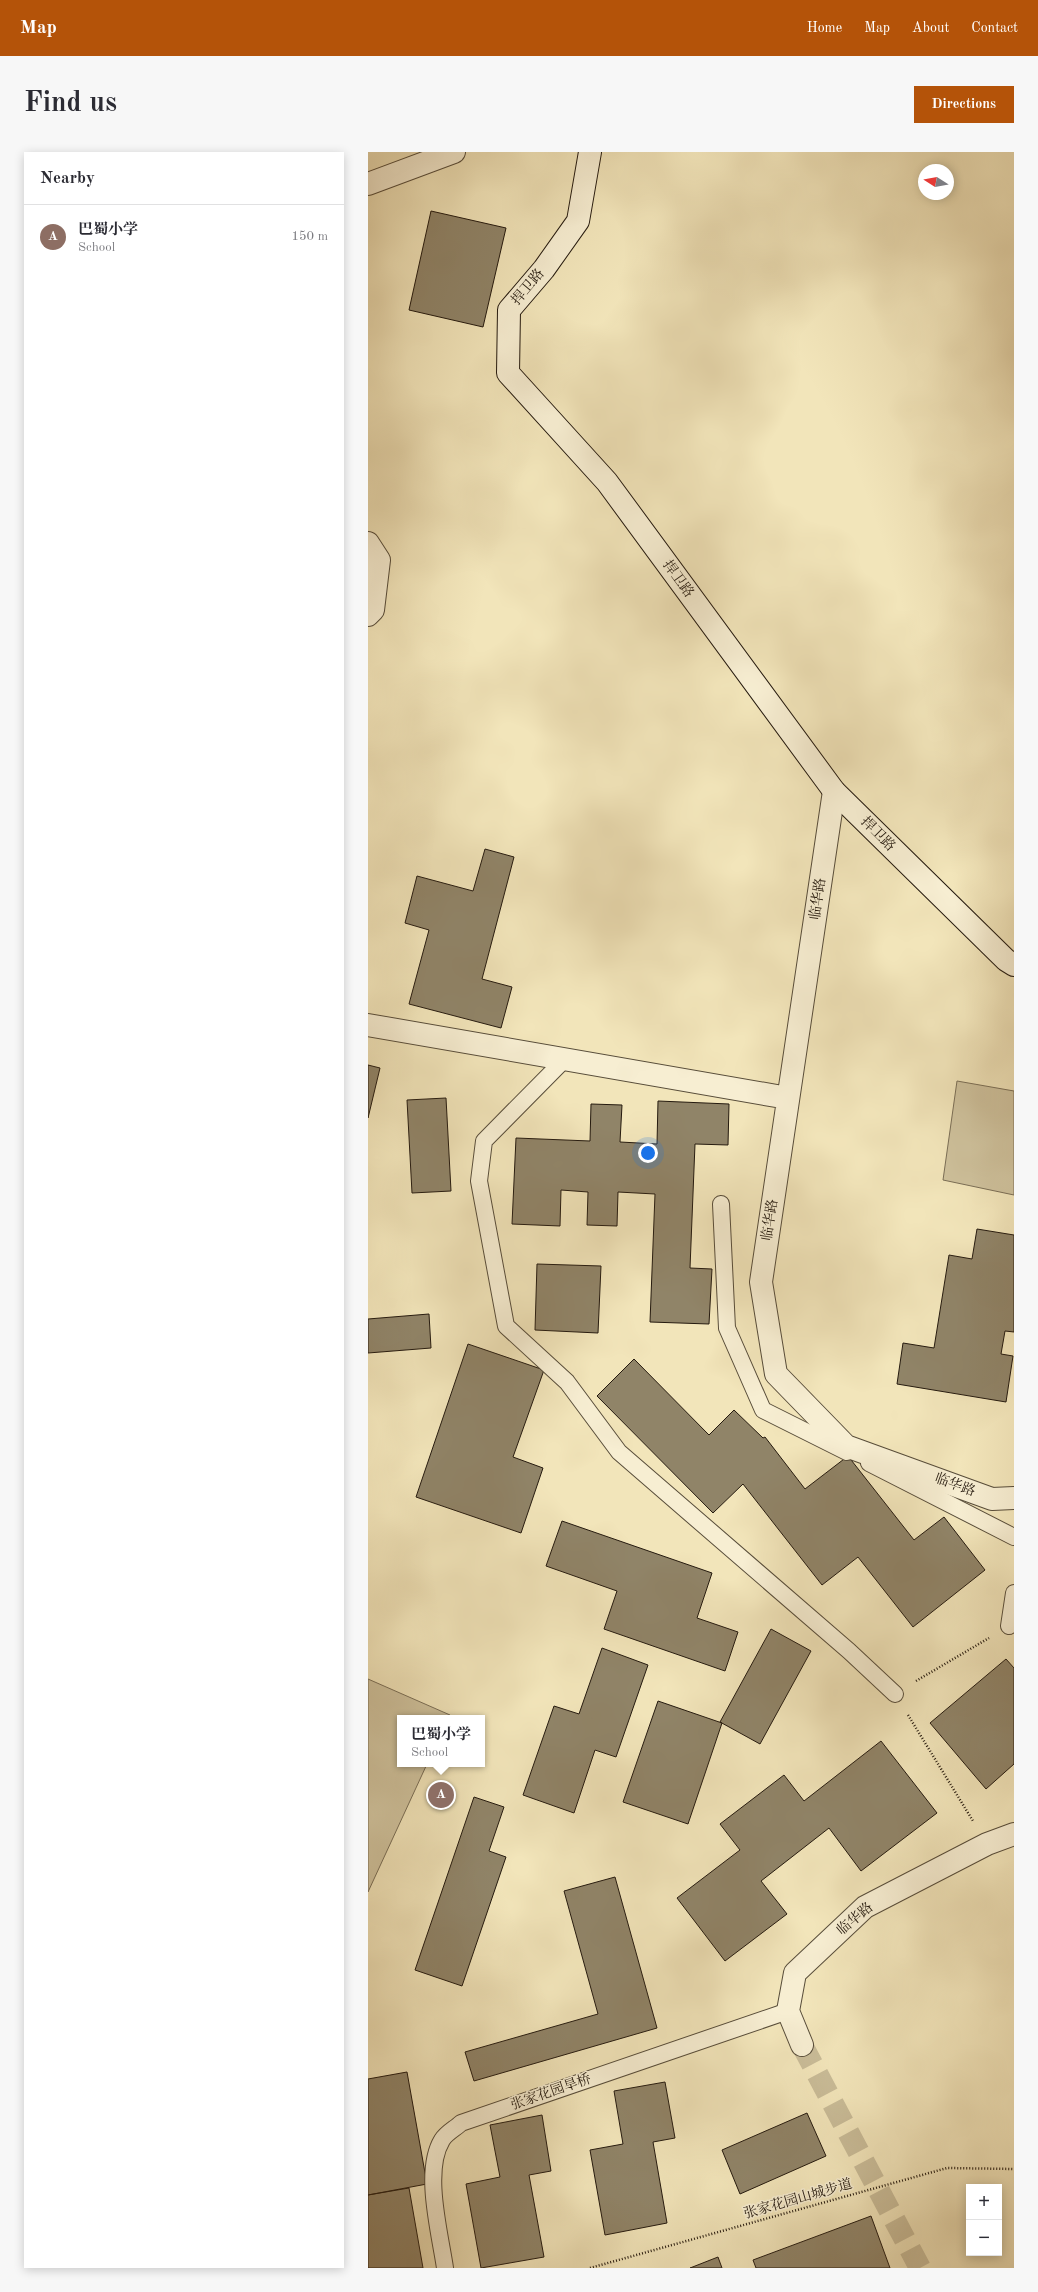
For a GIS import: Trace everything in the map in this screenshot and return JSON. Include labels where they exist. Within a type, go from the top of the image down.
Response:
[{"type":"street","points":[[368,184],[454,152]]},
{"type":"street","name":"捍卫路","points":[[590,152],[578,221],[544,269],[509,310],[508,372],[607,482],[834,791],[1006,960],[1014,965]]},
{"type":"street","points":[[368,542],[379,560],[373,610],[368,615]]},
{"type":"street","name":"临华路","points":[[834,791],[761,1282],[776,1374],[846,1446],[992,1499],[1014,1498]]},
{"type":"street","points":[[368,1025],[788,1098]]},
{"type":"street","name":"临华路","points":[[788,2010],[795,1973],[865,1907],[987,1844],[1014,1834]]},
{"type":"street","points":[[788,2010],[802,2045]]},
{"type":"lane","points":[[565,1059],[484,1141],[479,1181],[506,1326],[567,1382],[618,1452],[849,1651],[895,1694]]},
{"type":"lane","points":[[721,1204],[727,1328],[763,1410],[1014,1537]]},
{"type":"lane","points":[[1009,1626],[1014,1593]]},
{"type":"lane","name":"张家花园旱桥","points":[[445,2268],[434,2188],[434,2160],[443,2139],[461,2123],[788,2010]]},
{"type":"path","points":[[987,1844],[895,1694],[1009,1626]]},
{"type":"path","name":"张家花园山城步道","points":[[590,2268],[947,2168],[1014,2169]]},
{"type":"shaded area","points":[[957,1081],[1014,1091],[1014,1195],[943,1180]]},
{"type":"shaded area","points":[[368,1679],[450,1715],[397,1715],[397,1767],[426,1767],[368,1892]]},
{"type":"building","points":[[431,211],[506,228],[483,327],[409,310]]},
{"type":"building","points":[[485,849],[514,857],[482,979],[512,987],[501,1028],[409,1004],[429,930],[405,923],[417,876],[473,891]]},
{"type":"building","points":[[368,1065],[380,1068],[368,1118]]},
{"type":"building","points":[[446,1098],[451,1191],[412,1193],[407,1100]]},
{"type":"building","points":[[658,1101],[729,1104],[728,1145],[695,1144],[690,1268],[712,1269],[709,1324],[650,1322],[655,1194],[618,1192],[617,1226],[587,1225],[588,1192],[561,1190],[560,1226],[512,1224],[516,1138],[590,1141],[591,1104],[622,1105],[620,1142],[657,1144]]},
{"type":"building","points":[[977,1229],[1014,1235],[1014,1332],[1005,1331],[1001,1354],[1013,1356],[1006,1402],[897,1384],[903,1343],[934,1348],[949,1255],[972,1259]]},
{"type":"building","points":[[537,1264],[601,1266],[598,1333],[535,1330]]},
{"type":"building","points":[[429,1314],[431,1348],[368,1353],[368,1319]]},
{"type":"building","points":[[468,1344],[544,1370],[513,1457],[543,1468],[521,1533],[416,1497]]},
{"type":"building","points":[[634,1359],[709,1435],[734,1410],[763,1438],[765,1437],[805,1489],[848,1456],[914,1540],[944,1517],[985,1570],[913,1627],[858,1557],[822,1585],[743,1484],[713,1513],[597,1396]]},
{"type":"building","points":[[562,1521],[712,1573],[697,1618],[738,1632],[725,1671],[604,1629],[617,1591],[546,1566]]},
{"type":"building","points":[[771,1629],[811,1651],[760,1744],[720,1722]]},
{"type":"building","points":[[602,1648],[648,1665],[616,1757],[595,1750],[574,1813],[523,1795],[554,1706],[579,1714]]},
{"type":"building","points":[[1006,1659],[1014,1668],[1014,1764],[986,1789],[930,1723]]},
{"type":"building","points":[[658,1701],[722,1723],[688,1824],[623,1802]]},
{"type":"building","points":[[881,1741],[937,1813],[861,1871],[829,1828],[761,1881],[787,1914],[725,1961],[677,1898],[740,1850],[720,1824],[784,1775],[804,1801]]},
{"type":"building","points":[[474,1797],[504,1807],[489,1851],[506,1857],[462,1986],[415,1970]]},
{"type":"building","points":[[615,1877],[657,2028],[474,2081],[465,2052],[598,2014],[564,1891]]},
{"type":"building","points":[[407,2072],[427,2184],[368,2195],[368,2079]]},
{"type":"building","points":[[665,2082],[675,2138],[653,2142],[667,2223],[605,2235],[590,2150],[623,2144],[614,2091]]},
{"type":"building","points":[[807,2113],[826,2156],[740,2194],[722,2150]]},
{"type":"building","points":[[542,2115],[551,2171],[529,2175],[544,2257],[481,2268],[466,2184],[500,2177],[490,2125]]},
{"type":"building","points":[[409,2188],[423,2268],[368,2268],[368,2195]]},
{"type":"building","points":[[871,2216],[890,2268],[756,2268],[753,2260]]},
{"type":"building","points":[[718,2257],[722,2268],[690,2268]]},
{"type":"tunnel","points":[[802,2045],[920,2268]]},
{"type":"place","name":"巴蜀小学","points":[[441,1795]]}]
